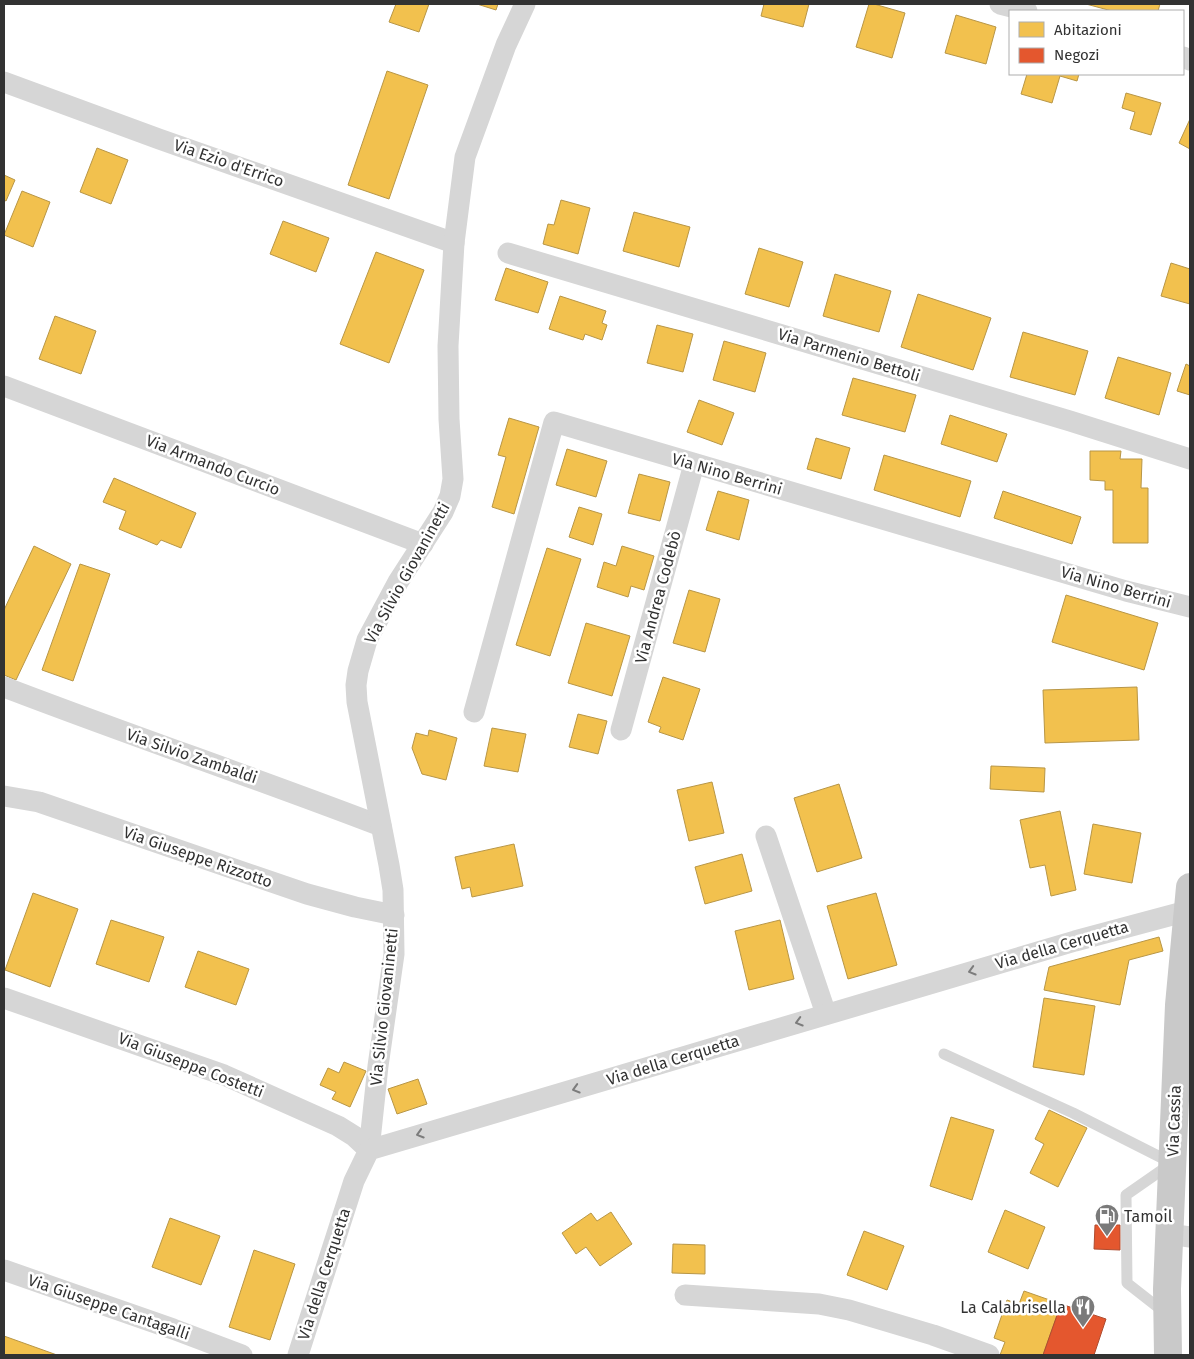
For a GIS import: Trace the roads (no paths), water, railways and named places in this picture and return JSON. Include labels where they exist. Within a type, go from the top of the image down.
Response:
[{"type":"main road","name":"Via Cassia","points":[[1168,1355],[1168,1315],[1180,1236],[1172,1163],[1179,1102],[1189,899]]},
{"type":"street","name":"Via Silvio Giovaninetti","points":[[369,1150],[378,1066],[394,954],[394,915],[393,890],[356,702],[356,685],[367,640],[398,582],[443,512],[450,496],[453,479],[449,419],[448,346],[454,243],[465,157],[506,45],[525,4]]},
{"type":"street","points":[[1000,4],[1022,10]]},
{"type":"street","name":"Via Ezio d'Errico","points":[[4,82],[454,243]]},
{"type":"street","name":"Via Parmenio Bettoli","points":[[508,253],[1070,421],[1190,460]]},
{"type":"street","name":"Via Armando Curcio","points":[[4,386],[423,544]]},
{"type":"street","name":"Via Nino Berrini","points":[[474,712],[554,422],[1126,591],[1190,607]]},
{"type":"street","name":"Via Andrea Codebò","points":[[621,730],[694,464]]},
{"type":"street","name":"Via Silvio Zambaldi","points":[[4,687],[98,723],[256,778],[381,826]]},
{"type":"street","name":"Via Giuseppe Rizzotto","points":[[4,796],[39,802],[306,894],[394,915]]},
{"type":"street","points":[[766,836],[826,1014]]},
{"type":"street","name":"Via della Cerquetta","points":[[298,1355],[354,1181],[369,1150],[1075,941],[1189,899]]},
{"type":"street","name":"Via Giuseppe Costetti","points":[[4,998],[224,1075],[338,1126],[354,1136],[369,1150]]},
{"type":"street","name":"Via Giuseppe Cantagalli","points":[[4,1270],[242,1355]]},
{"type":"street","points":[[685,1294],[819,1304],[834,1307],[893,1322],[989,1355]]},
{"type":"lane","points":[[944,1054],[1074,1113],[1172,1163],[1126,1195],[1127,1282],[1168,1315]]},
{"type":"place","name":"Tamoil","points":[[1107,1237]]},
{"type":"place","name":"La Calabrisella","points":[[1083,1328]]}]
